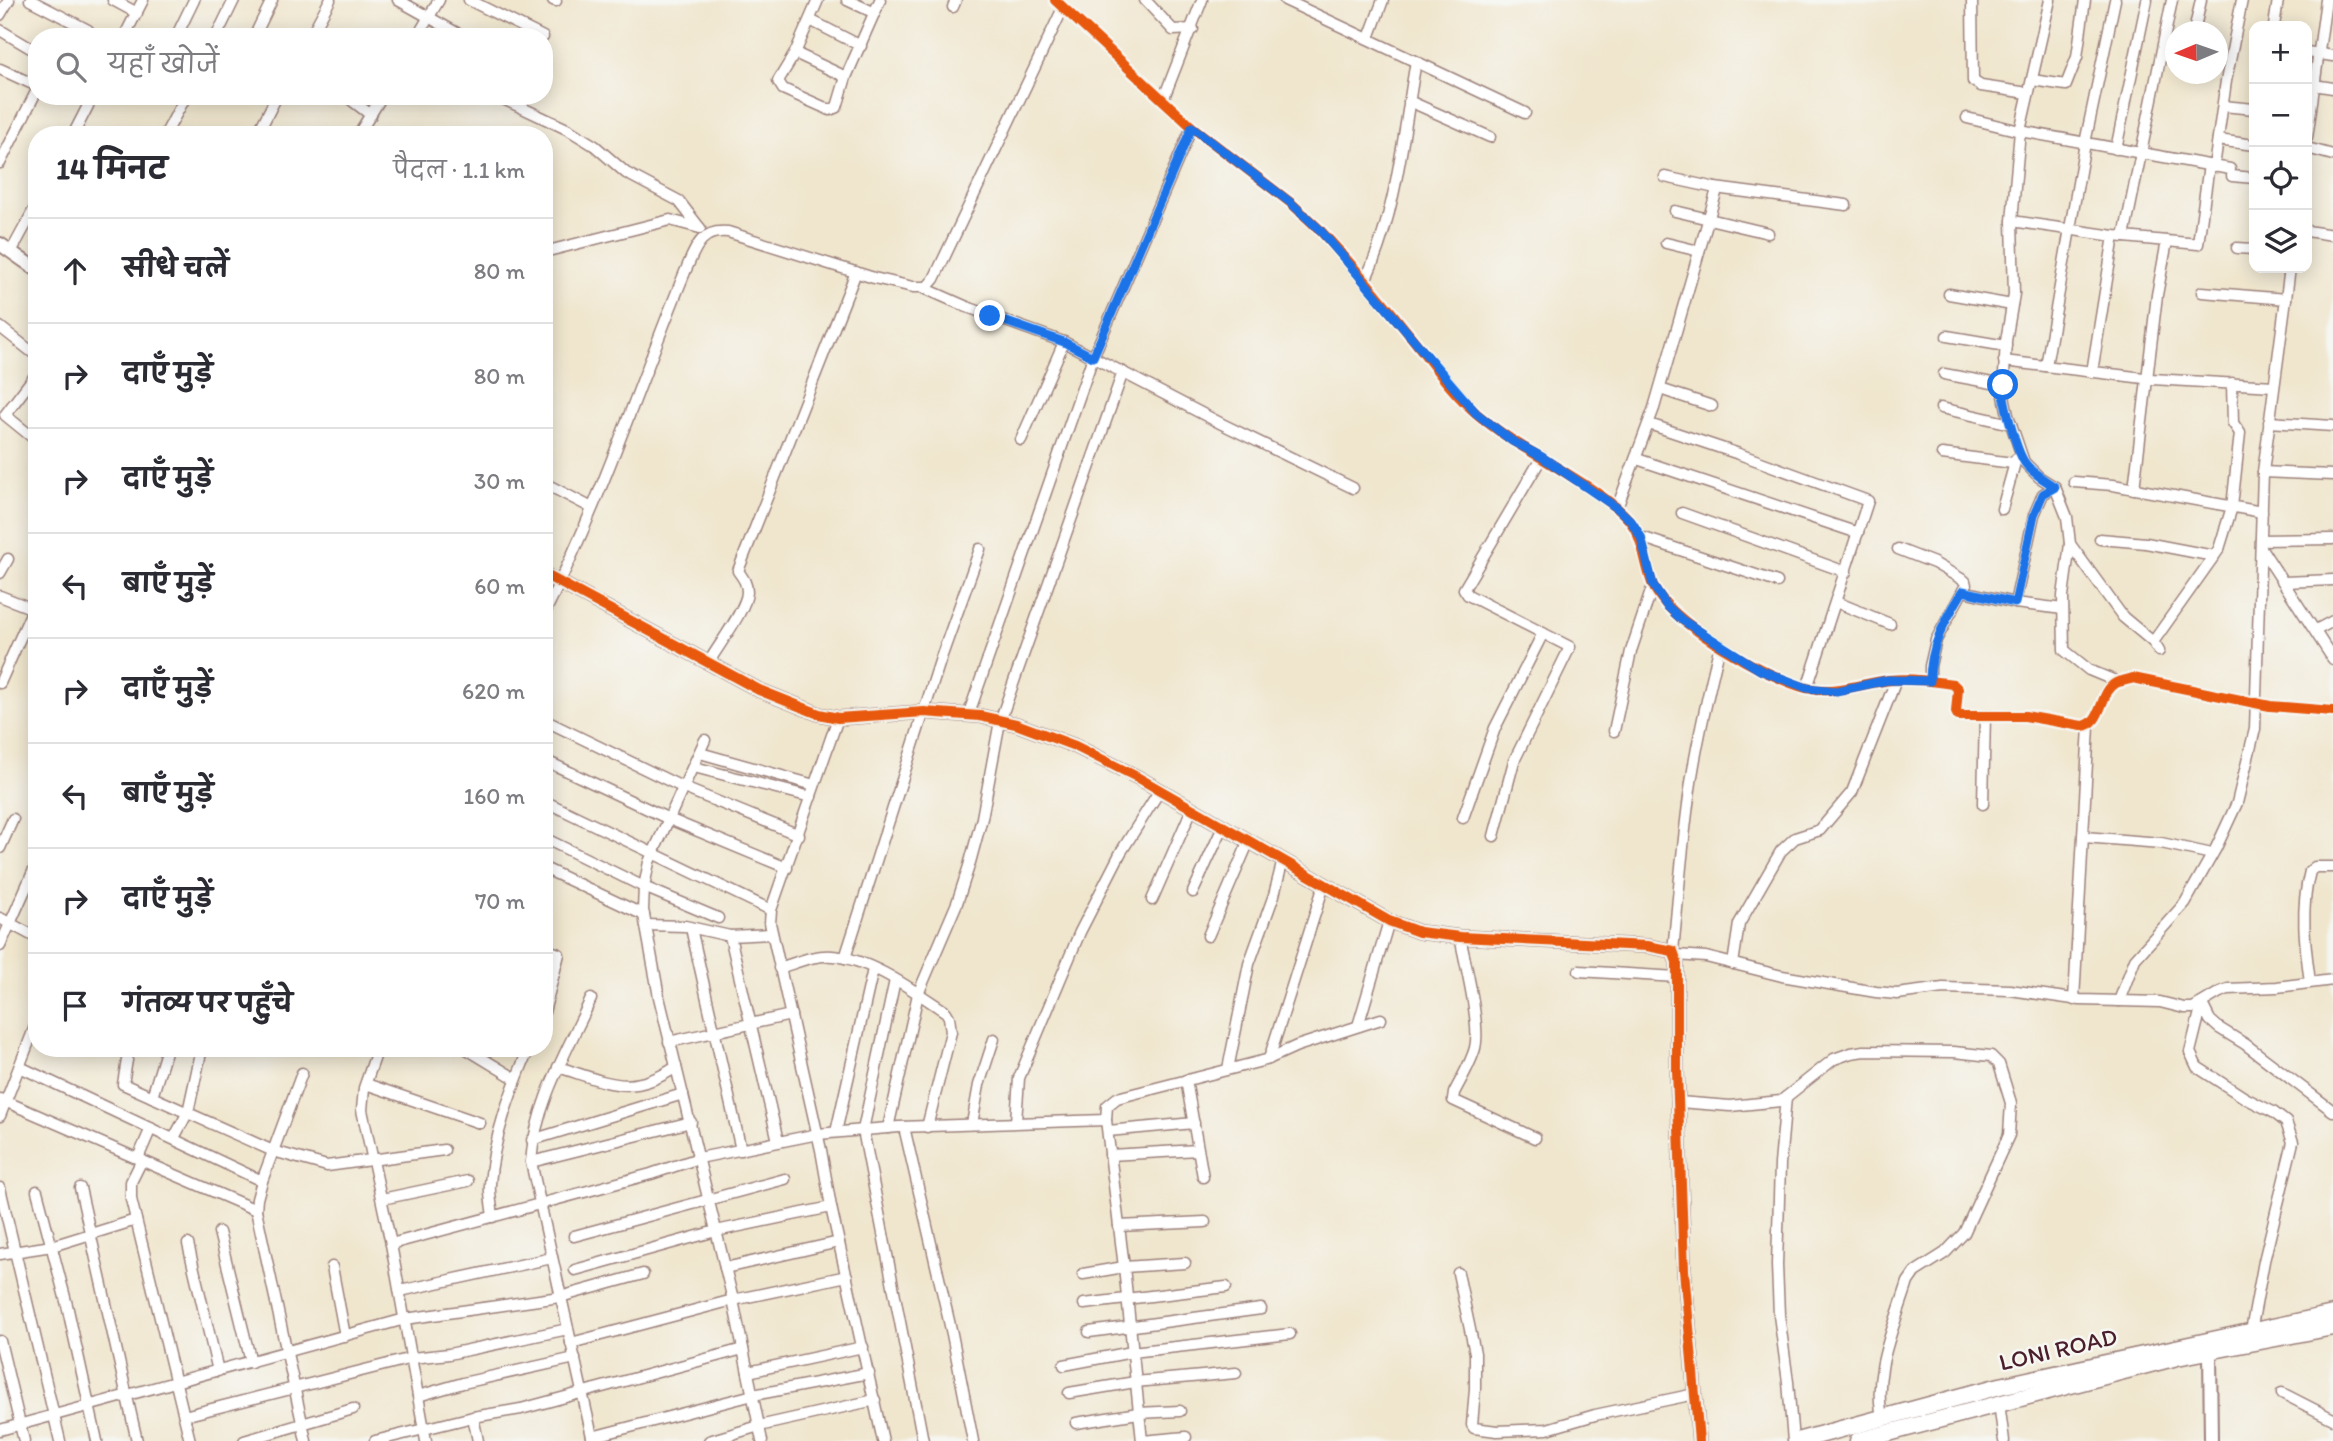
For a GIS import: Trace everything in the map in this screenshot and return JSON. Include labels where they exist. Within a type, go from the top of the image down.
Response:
[{"type":"highway","name":"LONI ROAD","points":[[1858,1441],[1885,1426],[2000,1386],[2333,1314]]},
{"type":"highway","name":"LONI ROAD","points":[[1795,1441],[1999,1404],[2210,1351],[2333,1327]]},
{"type":"street","points":[[0,15],[9,0]]},
{"type":"street","points":[[30,0],[84,28]]},
{"type":"street","points":[[113,0],[137,13]]},
{"type":"street","points":[[129,28],[143,0]]},
{"type":"street","points":[[180,28],[194,0]]},
{"type":"street","points":[[220,28],[234,0]]},
{"type":"street","points":[[258,28],[272,0]]},
{"type":"street","points":[[315,28],[330,0]]},
{"type":"street","points":[[398,0],[448,28]]},
{"type":"street","points":[[422,28],[439,0]]},
{"type":"street","points":[[469,0],[525,28]]},
{"type":"street","points":[[818,0],[795,52],[778,81],[783,89],[830,110],[836,107],[846,77],[880,0]]},
{"type":"street","points":[[847,0],[874,13]]},
{"type":"street","points":[[1055,0],[1192,127],[1291,203],[1319,229],[1476,413],[1512,441],[1542,457],[1617,508],[1631,521],[1641,537],[1653,585],[1666,605],[1682,620],[1763,672],[1807,688],[1836,691],[1896,680],[1930,681],[1957,686],[1958,716],[2025,716],[2089,726],[2094,722],[2105,695],[2118,682],[2133,678],[2255,703],[2333,712]]},
{"type":"street","points":[[1163,100],[1193,29],[1202,0]]},
{"type":"street","points":[[1285,0],[1525,113]]},
{"type":"street","points":[[1369,38],[1383,0]]},
{"type":"street","points":[[1972,0],[1973,81],[1981,86],[2028,93]]},
{"type":"street","points":[[2050,0],[2020,131],[2012,221],[2014,294],[2004,361],[2004,404],[2024,462],[2055,487],[2067,517],[2070,544],[2063,608],[2064,650],[2089,670],[2118,682]]},
{"type":"street","points":[[2032,79],[2066,85],[2077,57],[2085,0]]},
{"type":"street","points":[[2046,366],[2085,143],[2115,0]]},
{"type":"street","points":[[2116,149],[2147,0]]},
{"type":"street","points":[[2092,372],[2172,0]]},
{"type":"street","points":[[2196,21],[2201,0]]},
{"type":"street","points":[[2012,221],[2070,231],[2198,244],[2242,0]]},
{"type":"street","points":[[2275,21],[2278,0]]},
{"type":"street","points":[[2312,80],[2329,15],[2326,0]]},
{"type":"street","points":[[1148,1],[1173,30],[1193,29]]},
{"type":"street","points":[[924,288],[934,279],[1063,8]]},
{"type":"street","points":[[810,20],[861,46]]},
{"type":"street","points":[[0,30],[28,47]]},
{"type":"street","points":[[795,52],[846,77]]},
{"type":"street","points":[[2312,52],[2333,56]]},
{"type":"street","points":[[1365,281],[1376,259],[1387,222],[1416,61]]},
{"type":"street","points":[[0,69],[28,83]]},
{"type":"street","points":[[2312,84],[2333,88]]},
{"type":"street","points":[[1409,101],[1490,137]]},
{"type":"street","points":[[0,163],[29,105]]},
{"type":"street","points":[[78,126],[88,105]]},
{"type":"street","points":[[170,126],[181,105]]},
{"type":"street","points":[[262,126],[272,105]]},
{"type":"street","points":[[358,105],[371,115]]},
{"type":"street","points":[[364,126],[377,105]]},
{"type":"street","points":[[516,105],[569,130],[595,146],[626,173],[679,201],[699,227]]},
{"type":"street","points":[[2223,106],[2249,109]]},
{"type":"street","points":[[1967,118],[2020,131],[2211,166],[2249,177]]},
{"type":"street","points":[[968,716],[1093,357],[1192,127]]},
{"type":"street","points":[[2218,140],[2249,144]]},
{"type":"street","points":[[2312,149],[2333,155]]},
{"type":"street","points":[[1665,177],[1715,188],[1846,205]]},
{"type":"street","points":[[1617,508],[1637,459],[1660,389],[1716,193],[1715,188]]},
{"type":"street","points":[[1675,211],[1768,233]]},
{"type":"street","points":[[553,250],[670,220],[711,232],[728,232],[856,272],[924,288],[967,307],[1064,342],[1353,488]]},
{"type":"street","points":[[11,252],[28,221]]},
{"type":"street","points":[[2312,231],[2333,235]]},
{"type":"street","points":[[553,598],[593,508],[685,272],[704,236],[711,232]]},
{"type":"street","points":[[2134,489],[2157,295],[2167,241]]},
{"type":"street","points":[[1666,243],[1699,251]]},
{"type":"street","points":[[0,244],[28,264]]},
{"type":"street","points":[[2237,248],[2249,249]]},
{"type":"street","points":[[709,662],[744,606],[747,593],[745,581],[738,571],[856,272]]},
{"type":"street","points":[[2119,1001],[2135,959],[2185,903],[2213,854],[2236,803],[2255,729],[2263,472],[2289,273]]},
{"type":"street","points":[[2202,292],[2286,299]]},
{"type":"street","points":[[1949,294],[2012,305]]},
{"type":"street","points":[[0,327],[28,349]]},
{"type":"street","points":[[1947,336],[2006,346]]},
{"type":"street","points":[[1021,440],[1064,342]]},
{"type":"street","points":[[2004,361],[2149,379],[2274,386]]},
{"type":"street","points":[[888,1128],[918,994],[963,885],[982,818],[1000,721],[1123,372]]},
{"type":"street","points":[[1944,374],[2003,385]]},
{"type":"street","points":[[2070,544],[2123,617],[2156,646],[2219,549],[2232,507],[2241,433],[2233,423],[2232,383]]},
{"type":"street","points":[[28,385],[5,415],[28,430]]},
{"type":"street","points":[[1660,389],[1712,406]]},
{"type":"street","points":[[1941,408],[2011,424]]},
{"type":"street","points":[[2269,422],[2333,426]]},
{"type":"street","points":[[1649,424],[1868,501],[1807,688]]},
{"type":"street","points":[[2002,509],[2014,463],[2020,451]]},
{"type":"street","points":[[1942,454],[2014,463]]},
{"type":"street","points":[[1494,836],[1514,761],[1570,647],[1468,595],[1464,589],[1542,457]]},
{"type":"street","points":[[1637,459],[1858,533]]},
{"type":"street","points":[[2263,472],[2333,475]]},
{"type":"street","points":[[2074,482],[2134,489],[2262,512]]},
{"type":"street","points":[[2015,603],[2034,515],[2043,494],[2055,487]]},
{"type":"street","points":[[553,488],[593,508]]},
{"type":"street","points":[[1682,513],[1846,572]]},
{"type":"street","points":[[1641,537],[1777,582]]},
{"type":"street","points":[[2100,539],[2146,542],[2214,556]]},
{"type":"street","points":[[2261,544],[2333,539]]},
{"type":"street","points":[[2261,544],[2333,659]]},
{"type":"street","points":[[845,958],[980,549]]},
{"type":"street","points":[[1898,549],[1946,569],[1965,581],[1963,591],[1936,640],[1930,666],[1930,681]]},
{"type":"street","points":[[0,573],[8,559]]},
{"type":"street","points":[[553,579],[759,691],[819,714],[838,718],[952,712],[1016,724],[1074,746],[1160,790],[1389,921],[1419,932],[1460,937],[1647,946],[1782,976],[1876,992],[1896,993],[1943,988],[2010,990],[2074,1000],[2160,1002],[2193,1008],[2228,989],[2333,980]]},
{"type":"street","points":[[2284,582],[2333,580]]},
{"type":"street","points":[[1614,731],[1631,650],[1653,585]]},
{"type":"street","points":[[1963,591],[2015,603],[2063,608]]},
{"type":"street","points":[[0,596],[28,607]]},
{"type":"street","points":[[1836,602],[1890,624]]},
{"type":"street","points":[[2316,630],[2333,621]]},
{"type":"street","points":[[0,684],[28,625]]},
{"type":"street","points":[[1463,818],[1495,728],[1543,633]]},
{"type":"street","points":[[1699,1441],[1684,1270],[1677,976],[1674,953],[1684,830],[1704,710],[1720,645]]},
{"type":"street","points":[[1733,964],[1739,924],[1781,851],[1794,838],[1820,830],[1852,792],[1896,680]]},
{"type":"street","points":[[1983,804],[1985,715]]},
{"type":"street","points":[[838,718],[771,910],[772,934],[818,1134],[831,1207],[883,1441]]},
{"type":"street","points":[[553,724],[684,788],[799,835]]},
{"type":"street","points":[[2074,1000],[2089,726]]},
{"type":"street","points":[[705,740],[653,852],[644,887],[645,920],[652,969],[733,1300],[762,1441]]},
{"type":"street","points":[[700,753],[814,785]]},
{"type":"street","points":[[553,764],[668,819],[787,869]]},
{"type":"street","points":[[694,767],[811,797]]},
{"type":"street","points":[[1016,1122],[1019,1078],[1080,933],[1121,852],[1160,790]]},
{"type":"street","points":[[553,805],[771,910]]},
{"type":"street","points":[[1152,900],[1192,809]]},
{"type":"street","points":[[0,848],[13,819]]},
{"type":"street","points":[[1193,892],[1223,827]]},
{"type":"street","points":[[2084,837],[2161,843],[2213,854]]},
{"type":"street","points":[[1208,936],[1249,841]]},
{"type":"street","points":[[553,842],[644,887],[718,918]]},
{"type":"street","points":[[1228,1069],[1249,964],[1274,895],[1283,860]]},
{"type":"street","points":[[2310,982],[2303,904],[2309,871],[2315,867],[2333,867]]},
{"type":"street","points":[[553,873],[645,920],[730,936],[772,934]]},
{"type":"street","points":[[0,946],[5,920],[28,879]]},
{"type":"street","points":[[1269,1059],[1324,885]]},
{"type":"street","points":[[5,920],[28,933]]},
{"type":"street","points":[[1358,1026],[1389,921]]},
{"type":"street","points":[[691,928],[741,1150]]},
{"type":"street","points":[[730,936],[778,1141]]},
{"type":"street","points":[[1460,937],[1476,1042],[1453,1100],[1535,1138]]},
{"type":"street","points":[[553,952],[559,954],[553,977]]},
{"type":"street","points":[[779,968],[822,956],[845,958],[895,980],[946,1012],[951,1024],[927,1127]]},
{"type":"street","points":[[836,1132],[873,969]]},
{"type":"street","points":[[1580,971],[1677,976]]},
{"type":"street","points":[[895,980],[863,1130],[923,1441]]},
{"type":"street","points":[[591,999],[558,1068],[532,1140],[531,1162],[592,1439],[753,1395],[869,1373]]},
{"type":"street","points":[[2202,1004],[2210,1020],[2219,1028],[2245,1044],[2333,1111]]},
{"type":"street","points":[[2202,1004],[2190,1052],[2197,1067],[2286,1122],[2293,1142],[2264,1261],[2251,1331]]},
{"type":"street","points":[[669,1042],[791,1015]]},
{"type":"street","points":[[1186,1437],[1142,1441],[1110,1155],[1107,1106],[1110,1101],[1269,1059],[1297,1046],[1381,1019]]},
{"type":"street","points":[[972,1124],[979,1085],[994,1039]]},
{"type":"street","points":[[0,1116],[3,1100],[28,1046]]},
{"type":"street","points":[[1679,1102],[1756,1104],[1781,1101],[1834,1059],[1864,1051],[1954,1052],[1991,1056],[1999,1064],[2011,1103],[2009,1135],[1964,1233],[1945,1253],[1915,1272],[1908,1282],[1880,1374],[1879,1394],[1885,1426]]},
{"type":"street","points":[[128,1057],[123,1084],[274,1151],[327,1166],[444,1150]]},
{"type":"street","points":[[152,1097],[164,1057]]},
{"type":"street","points":[[174,1139],[188,1112],[200,1057]]},
{"type":"street","points":[[375,1057],[366,1084],[362,1110],[391,1244],[425,1435]]},
{"type":"street","points":[[480,1057],[516,1079]]},
{"type":"street","points":[[493,1217],[491,1178],[499,1135],[525,1057]]},
{"type":"street","points":[[558,1068],[626,1086],[653,1081],[676,1067]]},
{"type":"street","points":[[20,1068],[262,1181]]},
{"type":"street","points":[[302,1073],[262,1181],[257,1210],[306,1441]]},
{"type":"street","points":[[1186,1080],[1203,1177]]},
{"type":"street","points":[[366,1084],[480,1123]]},
{"type":"street","points":[[532,1140],[683,1094]]},
{"type":"street","points":[[1786,1097],[1780,1164],[1777,1265],[1779,1315],[1795,1441]]},
{"type":"street","points":[[3,1100],[257,1210]]},
{"type":"street","points":[[531,1162],[691,1122]]},
{"type":"street","points":[[391,1244],[651,1174],[699,1158],[818,1134],[1016,1122],[1107,1126],[1194,1123]]},
{"type":"street","points":[[904,1127],[973,1441]]},
{"type":"street","points":[[152,1128],[130,1190],[190,1441]]},
{"type":"street","points":[[1110,1155],[1198,1150]]},
{"type":"street","points":[[574,1236],[785,1179]]},
{"type":"street","points":[[382,1199],[468,1181]]},
{"type":"street","points":[[0,1188],[60,1441]]},
{"type":"street","points":[[80,1188],[137,1441]]},
{"type":"street","points":[[37,1191],[97,1441]]},
{"type":"street","points":[[575,1270],[716,1231],[831,1207]]},
{"type":"street","points":[[0,1254],[52,1246],[136,1220]]},
{"type":"street","points":[[1119,1226],[1205,1222]]},
{"type":"street","points":[[219,1232],[251,1362]]},
{"type":"street","points":[[725,1268],[839,1242]]},
{"type":"street","points":[[188,1244],[218,1371]]},
{"type":"street","points":[[400,1291],[552,1258]]},
{"type":"street","points":[[1083,1274],[1124,1266],[1185,1263]]},
{"type":"street","points":[[332,1267],[345,1336]]},
{"type":"street","points":[[1458,1273],[1475,1353],[1474,1428],[1497,1431],[1547,1429],[1595,1415],[1695,1394]]},
{"type":"street","points":[[0,1430],[405,1319],[560,1297],[643,1275]]},
{"type":"street","points":[[571,1343],[733,1300],[847,1276]]},
{"type":"street","points":[[1084,1304],[1226,1287]]},
{"type":"street","points":[[1089,1332],[1261,1308]]},
{"type":"street","points":[[184,1416],[411,1359],[449,1354],[568,1329]]},
{"type":"street","points":[[1064,1365],[1132,1352],[1290,1334]]},
{"type":"street","points":[[0,1341],[24,1441]]},
{"type":"street","points":[[748,1372],[863,1347]]},
{"type":"street","points":[[374,1441],[425,1435],[473,1417],[521,1409],[743,1349]]},
{"type":"street","points":[[2210,1351],[2211,1441]]},
{"type":"street","points":[[418,1396],[575,1358]]},
{"type":"street","points":[[1069,1394],[1135,1382],[1236,1373]]},
{"type":"street","points":[[2282,1393],[2333,1419]]},
{"type":"street","points":[[709,1441],[759,1426],[875,1400]]},
{"type":"street","points":[[1999,1404],[2004,1441]]},
{"type":"street","points":[[244,1441],[353,1409]]},
{"type":"street","points":[[1076,1423],[1139,1413],[1180,1411]]},
{"type":"street","points":[[473,1417],[478,1441]]},
{"type":"cycle path","points":[[1055,0],[1192,127],[1291,203],[1319,229],[1367,282],[1468,406],[1493,427],[1601,495],[1617,508],[1633,525],[1652,583],[1661,598],[1697,631],[1744,661],[1789,682],[1817,690],[1898,679],[1953,684],[1958,689],[1958,716],[2025,716],[2082,726],[2094,720],[2111,687],[2133,678],[2270,706],[2333,711]]},
{"type":"cycle path","points":[[553,579],[759,690],[819,714],[838,718],[924,712],[980,716],[1016,724],[1075,746],[1137,777],[1389,921],[1419,932],[1460,937],[1647,946],[1673,951],[1677,962],[1677,1070],[1684,1270],[1699,1441]]},
{"type":"route","points":[[990,316],[1034,330],[1093,357],[1192,127],[1291,203],[1319,229],[1476,413],[1512,441],[1542,457],[1617,508],[1631,521],[1641,537],[1653,585],[1666,605],[1682,620],[1763,672],[1807,688],[1829,691],[1888,680],[1930,681],[1930,666],[1936,640],[1963,591],[2015,603],[2034,515],[2043,494],[2055,487],[2039,477],[2024,462],[2004,404],[2003,385]]}]
